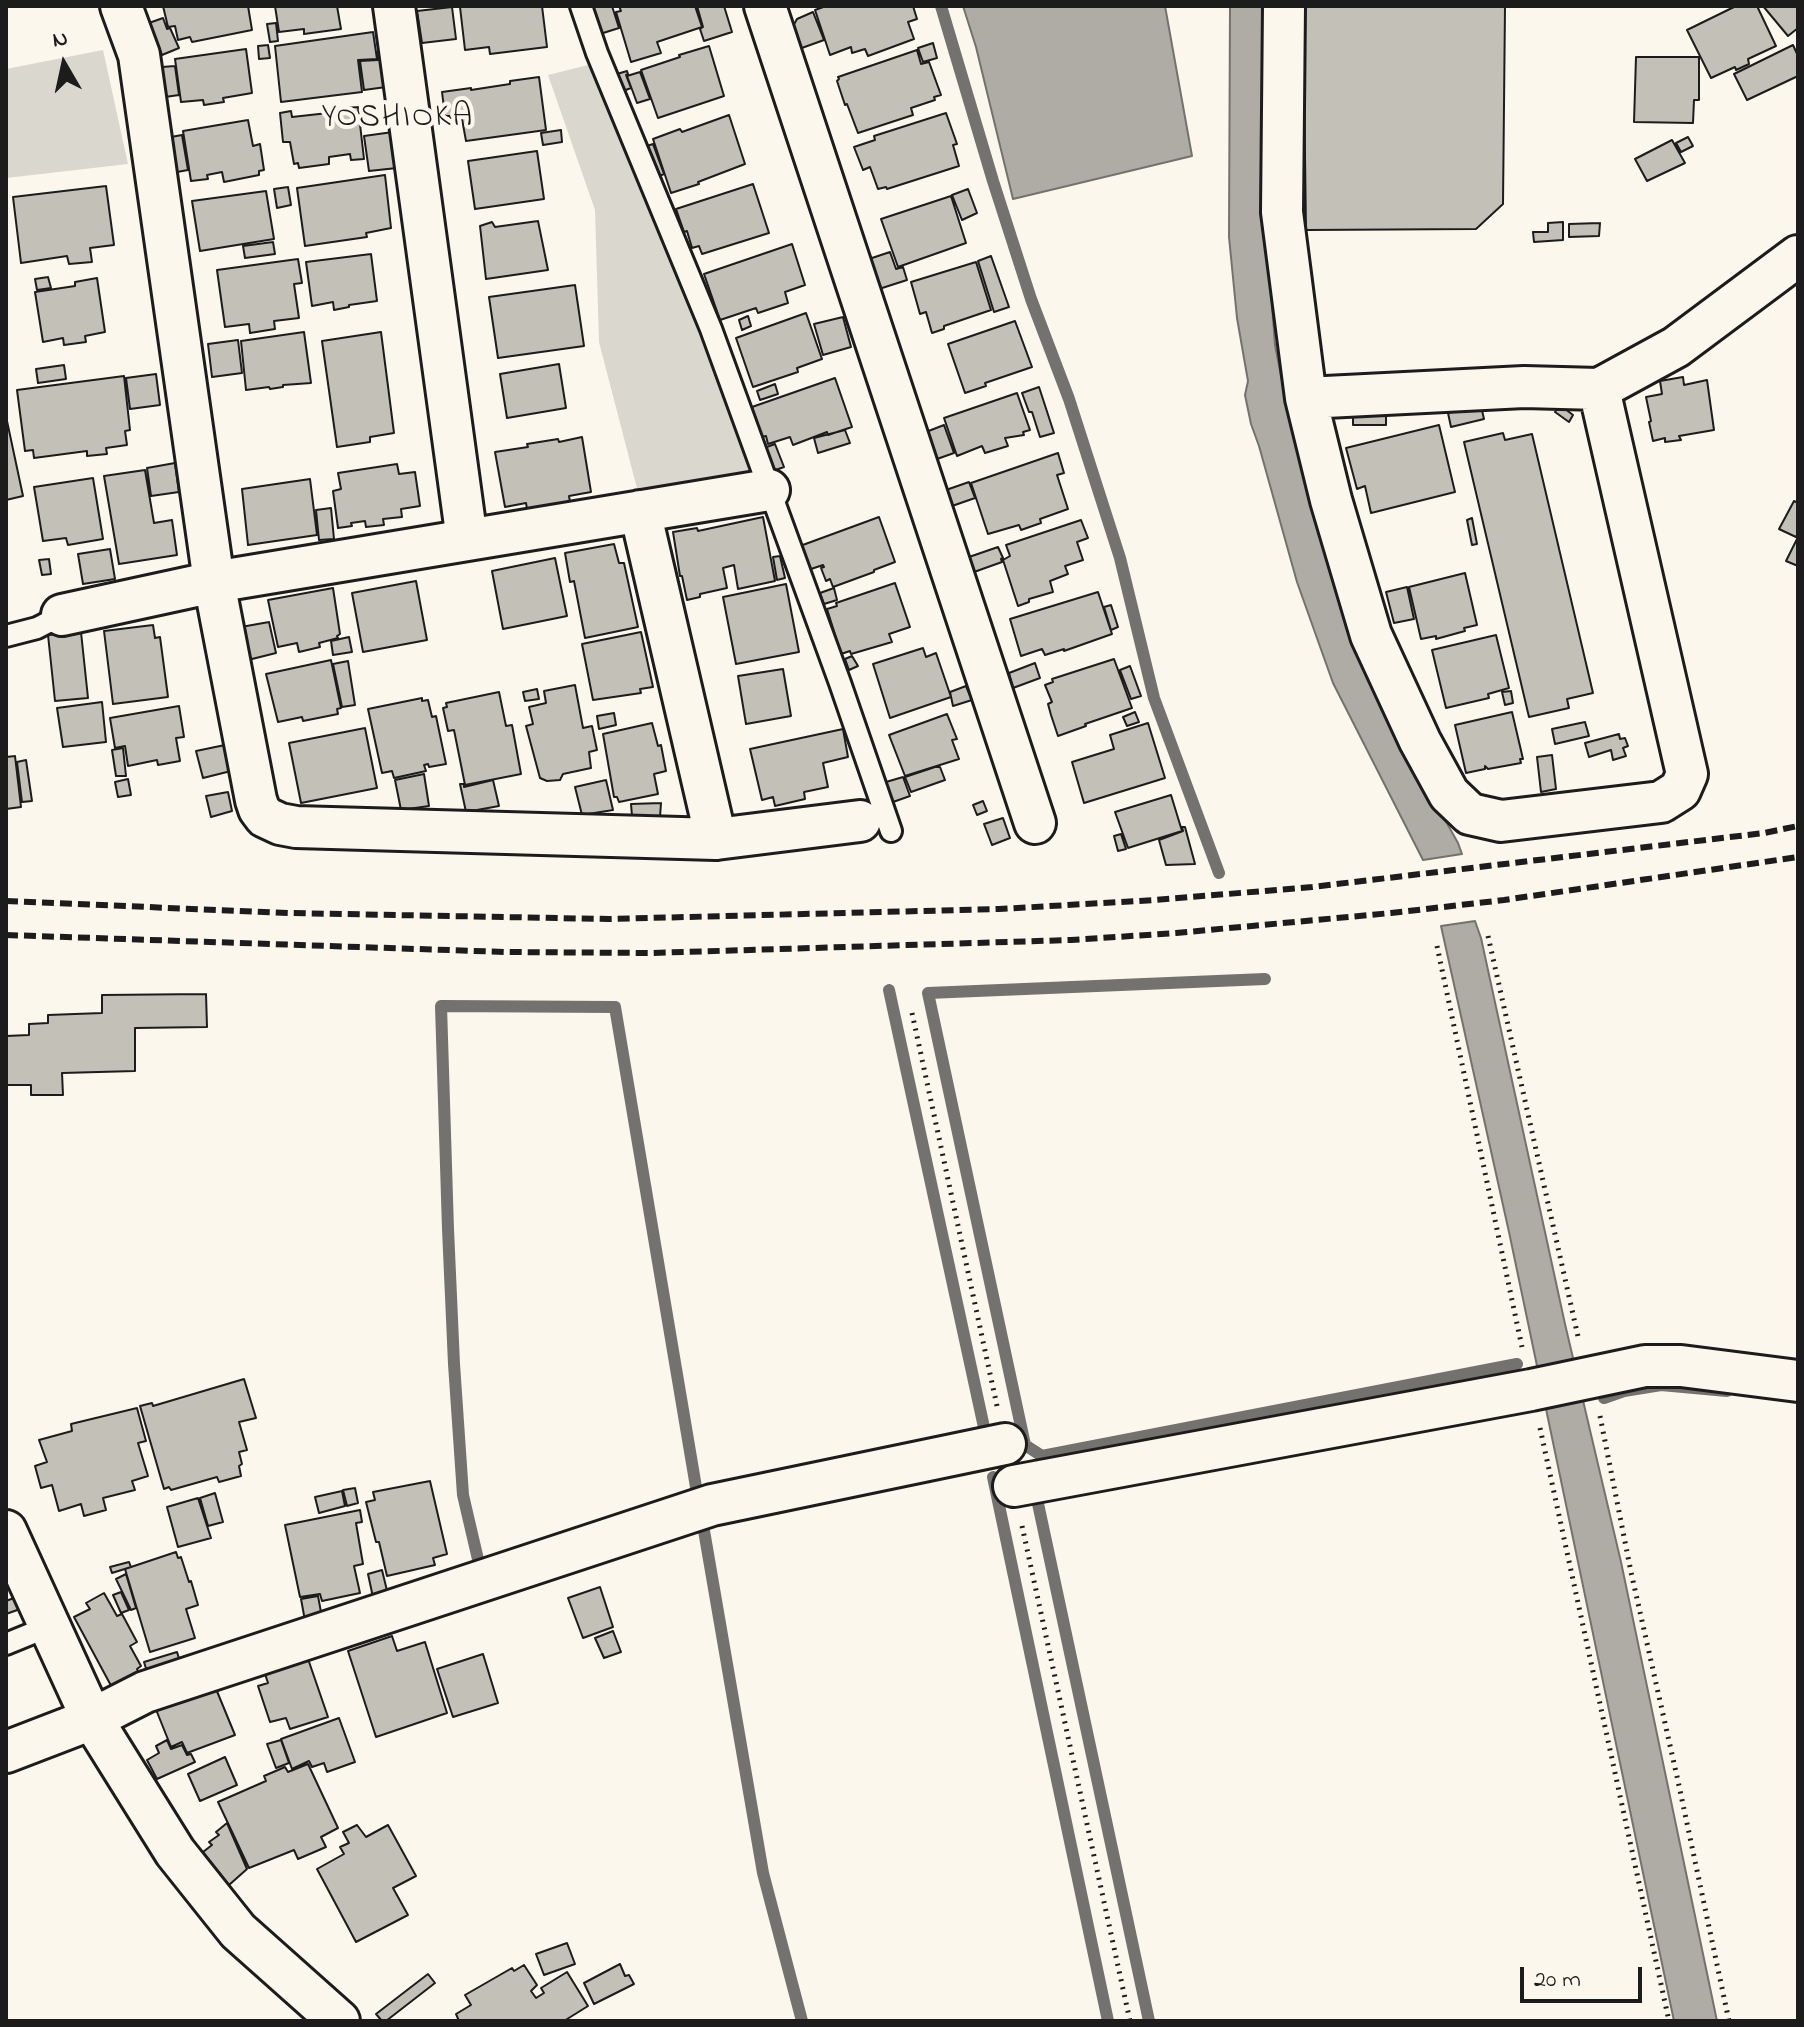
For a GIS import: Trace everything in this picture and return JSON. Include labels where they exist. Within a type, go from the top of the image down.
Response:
[{"type":"street","points":[[121,6],[139,55],[214,582],[256,800],[265,817],[296,827],[716,839],[875,826]]},
{"type":"street","points":[[394,6],[467,540]]},
{"type":"street","points":[[765,6],[1035,823]]},
{"type":"street","points":[[1284,6],[1282,212],[1306,398],[1331,500],[1371,635],[1420,741],[1449,794],[1470,814],[1501,821],[1661,802],[1680,790],[1687,774],[1599,389]]},
{"type":"street","points":[[1306,398],[1524,387],[1599,389],[1676,347],[1798,256]]},
{"type":"street","points":[[62,615],[214,582],[769,490]]},
{"type":"street","points":[[640,511],[716,839]]},
{"type":"street","points":[[1014,1486],[1645,1366],[1681,1366],[1798,1381]]},
{"type":"street","points":[[6,1752],[92,1719],[145,1692],[712,1505],[1005,1444]]},
{"type":"street","points":[[6,1531],[92,1719],[184,1865],[238,1931],[339,2021]]},
{"type":"lane","points":[[581,6],[597,53],[711,329],[840,683],[875,826]]},
{"type":"lane","points":[[6,636],[37,628],[62,615]]},
{"type":"lane","points":[[6,1644],[50,1626]]},
{"type":"path","points":[[1488,936],[1729,2021]]},
{"type":"path","points":[[1437,946],[1669,2021]]},
{"type":"shaded area","points":[[963,6],[1165,6],[1192,156],[1013,199]]},
{"type":"shaded area","points":[[1230,6],[1264,6],[1269,265],[1275,345],[1303,472],[1329,569],[1371,678],[1462,854],[1423,860],[1333,683],[1297,582],[1251,424],[1245,395],[1248,381],[1237,318],[1229,237]]},
{"type":"shaded area","points":[[103,50],[128,164],[6,178],[6,69]]},
{"type":"shaded area","points":[[588,65],[720,385],[751,477],[639,496],[599,342],[595,210],[548,75]]},
{"type":"shaded area","points":[[1475,921],[1621,1562],[1717,2021],[1674,2021],[1509,1232],[1441,926]]},
{"type":"building","points":[[163,6],[248,6],[252,30],[192,42],[190,37],[178,40],[175,26],[168,27]]},
{"type":"building","points":[[275,6],[337,6],[341,29],[304,34],[304,29],[279,32]]},
{"type":"building","points":[[542,6],[547,47],[490,54],[489,47],[465,50],[460,7]]},
{"type":"building","points":[[591,6],[612,6],[619,28],[600,34]]},
{"type":"building","points":[[619,6],[695,6],[702,27],[657,42],[661,53],[631,62],[616,12],[621,11]]},
{"type":"building","points":[[697,6],[724,6],[732,32],[704,41]]},
{"type":"building","points":[[826,6],[913,6],[917,19],[908,22],[914,39],[868,56],[865,49],[852,53],[851,47],[830,55],[815,10]]},
{"type":"building","points":[[1303,6],[1505,6],[1503,204],[1476,229],[1306,230]]},
{"type":"building","points":[[1736,6],[1757,6],[1776,46],[1748,59],[1749,64],[1711,78],[1687,30]]},
{"type":"building","points":[[1763,6],[1798,6],[1798,28],[1788,36]]},
{"type":"building","points":[[452,7],[456,39],[422,43],[417,11]]},
{"type":"building","points":[[813,12],[824,40],[799,49],[792,28],[797,19]]},
{"type":"building","points":[[163,18],[179,48],[162,55],[149,23]]},
{"type":"building","points":[[276,23],[278,41],[270,42],[267,24]]},
{"type":"building","points":[[373,32],[377,59],[358,60],[362,92],[281,102],[275,46]]},
{"type":"building","points":[[933,43],[937,58],[923,62],[918,48]]},
{"type":"building","points":[[268,45],[270,58],[259,59],[258,46]]},
{"type":"building","points":[[1793,45],[1798,56],[1798,76],[1747,100],[1734,74]]},
{"type":"building","points":[[709,46],[724,96],[658,118],[641,70]]},
{"type":"building","points":[[246,49],[252,93],[204,105],[203,100],[181,102],[175,59]]},
{"type":"building","points":[[917,50],[921,64],[929,62],[941,95],[911,108],[913,115],[858,133],[845,105],[838,77]]},
{"type":"building","points":[[382,51],[386,87],[364,90],[360,61],[378,60],[377,52]]},
{"type":"building","points":[[1636,57],[1699,57],[1699,100],[1694,100],[1693,123],[1634,122]]},
{"type":"building","points":[[175,66],[179,95],[165,97],[162,67]]},
{"type":"building","points":[[627,71],[631,88],[623,91],[617,74]]},
{"type":"building","points":[[640,72],[650,99],[637,103],[627,76]]},
{"type":"building","points":[[539,77],[546,130],[466,141],[462,119],[451,121],[450,116],[445,116],[442,92],[510,84],[510,81]]},
{"type":"building","points":[[358,107],[364,159],[351,160],[350,154],[329,157],[329,164],[299,168],[298,163],[294,164],[290,142],[283,142],[280,113],[291,111],[292,117]]},
{"type":"building","points":[[946,113],[957,144],[953,145],[959,166],[887,189],[878,189],[870,167],[863,170],[854,147],[875,140],[874,136]]},
{"type":"building","points":[[729,115],[745,164],[671,193],[653,139]]},
{"type":"building","points":[[248,120],[253,146],[260,144],[264,170],[259,171],[259,175],[224,182],[222,172],[207,175],[208,179],[191,181],[183,131]]},
{"type":"building","points":[[561,130],[562,142],[543,145],[541,133]]},
{"type":"building","points":[[393,132],[397,168],[369,171],[364,136]]},
{"type":"building","points":[[182,135],[188,170],[177,172],[171,137]]},
{"type":"building","points":[[1688,137],[1693,146],[1681,152],[1676,143]]},
{"type":"building","points":[[1672,140],[1685,163],[1647,181],[1635,159]]},
{"type":"building","points":[[653,144],[664,174],[657,177],[647,146]]},
{"type":"building","points":[[537,151],[544,199],[475,209],[468,161]]},
{"type":"building","points":[[385,175],[391,228],[366,233],[367,237],[305,246],[297,188]]},
{"type":"building","points":[[753,184],[769,233],[702,254],[699,246],[692,248],[676,209]]},
{"type":"building","points":[[106,186],[114,245],[90,248],[92,262],[69,264],[67,256],[21,263],[13,197]]},
{"type":"building","points":[[288,187],[291,205],[277,208],[274,189]]},
{"type":"building","points":[[968,189],[977,213],[962,220],[952,195]]},
{"type":"building","points":[[266,191],[274,239],[200,251],[192,201]]},
{"type":"building","points":[[951,196],[966,243],[898,267],[881,219]]},
{"type":"building","points":[[538,221],[548,270],[486,279],[480,226],[492,222],[495,227]]},
{"type":"building","points":[[1563,222],[1563,240],[1534,242],[1533,232],[1548,232],[1548,223]]},
{"type":"building","points":[[1600,223],[1599,236],[1569,237],[1569,224]]},
{"type":"building","points":[[273,242],[275,254],[245,258],[243,246]]},
{"type":"building","points":[[792,244],[805,285],[785,292],[788,303],[758,313],[756,308],[720,320],[704,274]]},
{"type":"building","points":[[890,252],[896,269],[903,267],[907,280],[879,289],[869,259]]},
{"type":"building","points":[[371,254],[377,301],[334,310],[333,302],[312,306],[306,262]]},
{"type":"building","points":[[991,256],[1009,307],[994,312],[978,261]]},
{"type":"building","points":[[298,259],[302,283],[294,284],[299,318],[274,321],[275,329],[250,333],[249,324],[225,327],[217,270]]},
{"type":"building","points":[[976,262],[991,310],[932,333],[926,312],[920,314],[911,282]]},
{"type":"building","points":[[48,277],[51,288],[37,290],[35,279]]},
{"type":"building","points":[[97,278],[105,332],[85,336],[86,342],[64,345],[63,338],[43,342],[35,292],[75,286],[75,282]]},
{"type":"building","points":[[575,285],[584,346],[498,358],[489,297]]},
{"type":"building","points":[[806,313],[822,359],[797,368],[798,372],[753,387],[736,338]]},
{"type":"building","points":[[748,316],[751,326],[742,330],[739,320]]},
{"type":"building","points":[[843,317],[851,347],[823,355],[814,324]]},
{"type":"building","points":[[1015,321],[1032,367],[965,393],[948,344]]},
{"type":"building","points":[[304,332],[311,383],[246,390],[241,341]]},
{"type":"building","points":[[381,332],[394,433],[370,437],[370,442],[337,447],[322,341]]},
{"type":"building","points":[[238,340],[242,373],[212,377],[208,344]]},
{"type":"building","points":[[559,364],[566,408],[507,418],[500,374]]},
{"type":"building","points":[[64,365],[66,379],[38,383],[36,369]]},
{"type":"building","points":[[156,374],[160,405],[130,409],[126,378]]},
{"type":"building","points":[[124,376],[130,430],[125,431],[127,445],[106,448],[107,454],[87,456],[87,451],[34,458],[33,450],[25,451],[17,390]]},
{"type":"building","points":[[1683,377],[1684,385],[1707,380],[1714,430],[1679,436],[1681,440],[1665,442],[1665,438],[1653,441],[1646,397],[1662,394],[1660,381]]},
{"type":"building","points":[[835,378],[852,427],[828,435],[827,432],[793,445],[790,437],[768,444],[766,436],[762,437],[752,407]]},
{"type":"building","points":[[775,384],[778,394],[760,400],[757,391]]},
{"type":"building","points":[[1039,387],[1054,433],[1040,437],[1022,393]]},
{"type":"building","points":[[1017,393],[1030,430],[1023,432],[1024,435],[1005,438],[1008,446],[985,453],[982,446],[957,456],[944,418]]},
{"type":"building","points":[[1560,405],[1573,415],[1569,422],[1555,412]]},
{"type":"building","points":[[1481,406],[1484,419],[1451,427],[1448,413]]},
{"type":"building","points":[[1386,410],[1386,425],[1353,425],[1353,411]]},
{"type":"building","points":[[6,421],[23,496],[6,500]]},
{"type":"building","points":[[944,425],[954,453],[937,459],[926,432]]},
{"type":"building","points":[[1439,425],[1455,492],[1371,513],[1365,486],[1357,489],[1346,448]]},
{"type":"building","points":[[845,430],[850,443],[818,453],[814,438]]},
{"type":"building","points":[[1503,433],[1505,440],[1532,434],[1593,693],[1567,699],[1569,708],[1529,717],[1464,442]]},
{"type":"building","points":[[582,437],[591,492],[569,496],[570,502],[527,509],[526,503],[505,507],[495,452],[528,447],[527,444]]},
{"type":"building","points":[[775,444],[784,467],[773,471],[764,448]]},
{"type":"building","points":[[1058,453],[1064,473],[1057,475],[1068,509],[1021,530],[1019,525],[988,534],[971,483]]},
{"type":"building","points":[[175,463],[179,492],[151,496],[147,468]]},
{"type":"building","points":[[397,464],[399,474],[415,472],[420,506],[401,509],[402,517],[383,519],[384,525],[366,527],[365,521],[338,528],[333,491],[341,489],[338,473]]},
{"type":"building","points":[[145,470],[154,523],[172,520],[177,555],[119,564],[104,476]]},
{"type":"building","points":[[93,478],[103,539],[68,545],[66,538],[43,541],[34,487]]},
{"type":"building","points":[[310,479],[317,535],[248,545],[242,489]]},
{"type":"building","points":[[969,482],[975,498],[952,506],[946,490]]},
{"type":"building","points":[[1794,501],[1798,503],[1796,537],[1779,529]]},
{"type":"building","points":[[331,508],[334,539],[319,540],[316,510]]},
{"type":"building","points":[[763,517],[775,581],[738,589],[734,565],[723,568],[727,588],[687,600],[673,532],[697,528],[698,531]]},
{"type":"building","points":[[879,517],[895,562],[833,587],[830,579],[826,581],[821,568],[823,565],[808,570],[800,546]]},
{"type":"building","points":[[1472,518],[1477,544],[1472,545],[1467,520]]},
{"type":"building","points":[[1081,520],[1088,538],[1077,542],[1083,560],[1065,566],[1068,574],[1050,581],[1053,592],[1029,599],[1029,602],[1018,606],[1003,560],[1010,556],[1006,545]]},
{"type":"building","points":[[1798,537],[1798,566],[1786,561]]},
{"type":"building","points":[[614,544],[619,563],[624,563],[638,627],[585,638],[565,553]]},
{"type":"building","points":[[998,547],[1002,562],[974,572],[969,557]]},
{"type":"building","points":[[110,549],[115,579],[83,584],[78,554]]},
{"type":"building","points":[[780,556],[785,578],[777,580],[773,557]]},
{"type":"building","points":[[555,558],[567,616],[503,629],[492,571]]},
{"type":"building","points":[[49,559],[51,574],[42,575],[39,560]]},
{"type":"building","points":[[1465,573],[1477,625],[1436,639],[1436,636],[1421,639],[1409,587]]},
{"type":"building","points":[[416,581],[427,640],[363,652],[352,593]]},
{"type":"building","points":[[895,583],[910,627],[889,634],[892,642],[841,654],[827,609]]},
{"type":"building","points":[[786,584],[799,652],[736,664],[723,597]]},
{"type":"building","points":[[1407,587],[1414,619],[1394,623],[1386,592]]},
{"type":"building","points":[[333,588],[338,638],[299,652],[297,643],[278,647],[268,600]]},
{"type":"building","points":[[834,588],[837,600],[824,604],[820,593]]},
{"type":"building","points":[[1098,592],[1112,634],[1064,651],[1045,655],[1042,649],[1021,656],[1010,619]]},
{"type":"building","points":[[1111,605],[1118,627],[1111,630],[1104,607]]},
{"type":"building","points":[[269,622],[276,653],[248,660],[241,627]]},
{"type":"building","points":[[153,625],[155,638],[160,637],[168,697],[113,704],[104,631]]},
{"type":"building","points":[[81,632],[88,698],[55,701],[48,635]]},
{"type":"building","points":[[641,632],[653,687],[640,689],[641,693],[593,700],[582,644]]},
{"type":"building","points":[[1496,635],[1509,688],[1488,694],[1489,698],[1446,708],[1432,650]]},
{"type":"building","points":[[349,637],[352,652],[333,655],[331,641]]},
{"type":"building","points":[[923,648],[926,657],[936,653],[951,697],[890,718],[873,664]]},
{"type":"building","points":[[852,656],[858,666],[849,670],[845,659]]},
{"type":"building","points":[[1114,659],[1132,708],[1058,736],[1048,704],[1052,702],[1045,685],[1053,682],[1052,679]]},
{"type":"building","points":[[331,660],[341,708],[337,709],[338,714],[278,722],[266,674]]},
{"type":"building","points":[[348,661],[355,705],[342,707],[333,664]]},
{"type":"building","points":[[1035,663],[1040,678],[1013,688],[1009,673]]},
{"type":"building","points":[[1130,666],[1141,696],[1131,699],[1120,670]]},
{"type":"building","points":[[783,669],[791,716],[746,724],[738,676]]},
{"type":"building","points":[[575,685],[583,728],[592,726],[597,750],[589,752],[591,768],[563,774],[560,780],[547,781],[540,778],[526,726],[533,724],[529,707],[546,703],[544,691]]},
{"type":"building","points":[[966,686],[972,700],[953,706],[950,692]]},
{"type":"building","points":[[537,689],[539,699],[525,701],[523,692]]},
{"type":"building","points":[[1511,691],[1513,703],[1505,705],[1502,692]]},
{"type":"building","points":[[499,692],[506,726],[512,725],[521,774],[465,785],[454,730],[448,731],[443,708],[447,707],[446,703]]},
{"type":"building","points":[[422,698],[422,701],[428,700],[432,717],[436,716],[446,764],[424,765],[426,771],[394,778],[392,771],[382,773],[368,709]]},
{"type":"building","points":[[102,702],[106,742],[63,747],[57,708]]},
{"type":"building","points":[[179,706],[184,737],[176,738],[180,761],[158,765],[157,760],[128,766],[125,746],[115,748],[110,718]]},
{"type":"building","points":[[1135,712],[1139,722],[1127,726],[1123,717]]},
{"type":"building","points":[[1512,712],[1523,759],[1520,759],[1521,763],[1488,769],[1485,766],[1485,769],[1466,773],[1455,725]]},
{"type":"building","points":[[614,713],[616,725],[599,729],[597,716]]},
{"type":"building","points":[[947,714],[957,739],[952,740],[959,759],[905,776],[889,735]]},
{"type":"building","points":[[1585,722],[1589,736],[1555,744],[1552,729]]},
{"type":"building","points":[[652,723],[658,746],[661,745],[666,771],[654,774],[658,794],[619,802],[614,797],[603,734]]},
{"type":"building","points":[[1148,723],[1165,778],[1084,803],[1072,762],[1114,749],[1110,735]]},
{"type":"building","points":[[365,728],[377,788],[301,803],[289,743]]},
{"type":"building","points":[[843,729],[848,757],[823,763],[828,787],[804,792],[805,799],[775,806],[773,797],[762,800],[750,749]]},
{"type":"building","points":[[1619,734],[1628,746],[1623,748],[1626,756],[1613,760],[1611,750],[1589,757],[1585,743]]},
{"type":"building","points":[[225,745],[231,771],[203,778],[196,751]]},
{"type":"building","points":[[123,748],[126,776],[116,776],[112,750]]},
{"type":"building","points":[[1552,755],[1556,789],[1541,792],[1537,757]]},
{"type":"building","points":[[15,756],[21,807],[6,809],[6,757]]},
{"type":"building","points":[[26,760],[32,801],[22,802],[17,762]]},
{"type":"building","points":[[940,767],[945,780],[911,792],[905,777]]},
{"type":"building","points":[[424,774],[429,806],[401,810],[395,780]]},
{"type":"building","points":[[903,777],[910,796],[893,802],[886,782]]},
{"type":"building","points":[[128,779],[131,795],[118,797],[115,782]]},
{"type":"building","points":[[493,780],[499,806],[466,812],[460,784],[464,787]]},
{"type":"building","points":[[606,780],[613,810],[582,815],[575,787]]},
{"type":"building","points":[[228,792],[232,811],[211,817],[206,796]]},
{"type":"building","points":[[1171,795],[1182,831],[1128,848],[1115,812]]},
{"type":"building","points":[[983,801],[987,811],[977,815],[973,805]]},
{"type":"building","points":[[661,803],[660,817],[632,816],[631,804]]},
{"type":"building","points":[[1003,818],[1010,838],[992,845],[984,824]]},
{"type":"building","points":[[1182,827],[1185,827],[1195,864],[1166,865],[1159,840],[1183,831]]},
{"type":"building","points":[[1121,834],[1126,849],[1118,851],[1114,836]]},
{"type":"building","points":[[206,994],[207,1027],[135,1028],[135,1071],[62,1073],[63,1095],[31,1095],[31,1085],[6,1085],[6,1036],[29,1035],[29,1024],[48,1023],[48,1015],[102,1013],[102,995]]},
{"type":"building","points":[[244,1379],[256,1418],[239,1422],[247,1450],[239,1452],[241,1476],[219,1482],[217,1477],[171,1490],[169,1487],[164,1489],[140,1406],[152,1403],[153,1406]]},
{"type":"building","points":[[137,1408],[146,1441],[138,1443],[148,1476],[132,1481],[135,1490],[103,1498],[106,1510],[84,1516],[81,1504],[59,1511],[52,1485],[41,1488],[35,1466],[47,1462],[39,1440],[72,1431],[71,1424]]},
{"type":"building","points":[[430,1481],[447,1554],[433,1558],[435,1565],[387,1576],[366,1502],[375,1500],[373,1492]]},
{"type":"building","points":[[355,1488],[358,1503],[347,1506],[343,1490]]},
{"type":"building","points":[[342,1491],[345,1506],[319,1513],[315,1497]]},
{"type":"building","points":[[215,1493],[223,1522],[208,1526],[200,1498]]},
{"type":"building","points":[[198,1498],[211,1538],[178,1547],[167,1507]]},
{"type":"building","points":[[360,1510],[362,1522],[356,1523],[363,1564],[354,1566],[360,1593],[322,1601],[320,1594],[300,1597],[285,1525]]},
{"type":"building","points":[[176,1552],[191,1581],[198,1605],[186,1609],[195,1638],[150,1652],[125,1569]]},
{"type":"building","points":[[129,1562],[131,1567],[112,1573],[110,1567]]},
{"type":"building","points":[[382,1570],[389,1599],[374,1602],[368,1574]]},
{"type":"building","points":[[126,1574],[136,1608],[131,1610],[116,1579]]},
{"type":"building","points":[[600,1587],[613,1627],[583,1638],[568,1598]]},
{"type":"building","points":[[121,1592],[129,1610],[121,1613],[113,1595]]},
{"type":"building","points":[[104,1593],[117,1616],[122,1614],[137,1642],[130,1646],[141,1666],[137,1669],[142,1679],[115,1693],[74,1617],[90,1609],[86,1603]]},
{"type":"building","points":[[19,1596],[23,1608],[6,1614],[6,1601]]},
{"type":"building","points":[[318,1596],[323,1623],[306,1626],[301,1599]]},
{"type":"building","points":[[613,1631],[621,1652],[604,1658],[595,1638]]},
{"type":"building","points":[[392,1636],[397,1651],[425,1642],[447,1713],[376,1737],[348,1651]]},
{"type":"building","points":[[177,1652],[182,1668],[149,1678],[144,1662]]},
{"type":"building","points":[[306,1653],[328,1717],[290,1729],[286,1718],[270,1722],[258,1686],[268,1683],[263,1668]]},
{"type":"building","points":[[483,1654],[498,1703],[453,1717],[437,1669]]},
{"type":"building","points":[[214,1684],[235,1735],[187,1753],[182,1742],[171,1747],[155,1707]]},
{"type":"building","points":[[339,1718],[355,1762],[327,1772],[324,1763],[312,1767],[309,1761],[292,1769],[281,1739]]},
{"type":"building","points":[[167,1740],[171,1749],[182,1745],[195,1762],[157,1779],[147,1760],[159,1753],[156,1746]]},
{"type":"building","points":[[281,1740],[289,1763],[276,1768],[267,1744]]},
{"type":"building","points":[[225,1757],[237,1785],[200,1801],[188,1774]]},
{"type":"building","points":[[308,1764],[338,1828],[321,1837],[326,1847],[298,1859],[294,1850],[249,1868],[218,1802],[266,1781],[264,1776],[285,1767],[288,1772]]},
{"type":"building","points":[[227,1823],[247,1869],[229,1885],[203,1852],[212,1845],[209,1842],[219,1835],[216,1832]]},
{"type":"building","points":[[357,1825],[366,1837],[388,1825],[416,1876],[393,1888],[408,1915],[356,1942],[317,1869],[344,1854],[340,1847],[349,1843],[343,1832]]},
{"type":"building","points":[[567,1943],[575,1964],[544,1975],[536,1954]]},
{"type":"building","points":[[620,1964],[625,1976],[629,1975],[634,1984],[594,2004],[584,1983]]},
{"type":"building","points":[[524,1965],[537,1985],[531,1991],[536,1998],[544,1993],[541,1988],[567,1972],[588,2006],[564,2021],[459,2021],[456,2014],[471,2005],[465,1995],[512,1968],[514,1971]]},
{"type":"building","points":[[428,1974],[435,1983],[382,2021],[376,2014]]},
{"type":"waterway","points":[[941,6],[1031,299],[1069,399],[1120,558],[1154,698],[1219,873]]},
{"type":"waterway","points":[[1265,979],[928,993],[1025,1445],[1042,1456],[1517,1364]]},
{"type":"waterway","points":[[889,990],[985,1432]]},
{"type":"waterway","points":[[480,1568],[463,1495],[454,1364],[441,1006],[615,1007],[697,1493]]},
{"type":"waterway","points":[[1604,1398],[1661,1385],[1727,1391]]},
{"type":"waterway","points":[[993,1477],[1108,2021]]},
{"type":"waterway","points":[[1037,1499],[1149,2021]]},
{"type":"waterway","points":[[702,1519],[763,1873],[802,2021]]},
{"type":"railway","points":[[6,901],[288,913],[609,919],[999,909],[1312,887],[1764,833],[1798,826]]},
{"type":"railway","points":[[6,935],[505,952],[651,953],[1071,940],[1391,913],[1504,900],[1798,857]]},
{"type":"district","name":"YOSHIOKA","points":[[398,120]]}]
